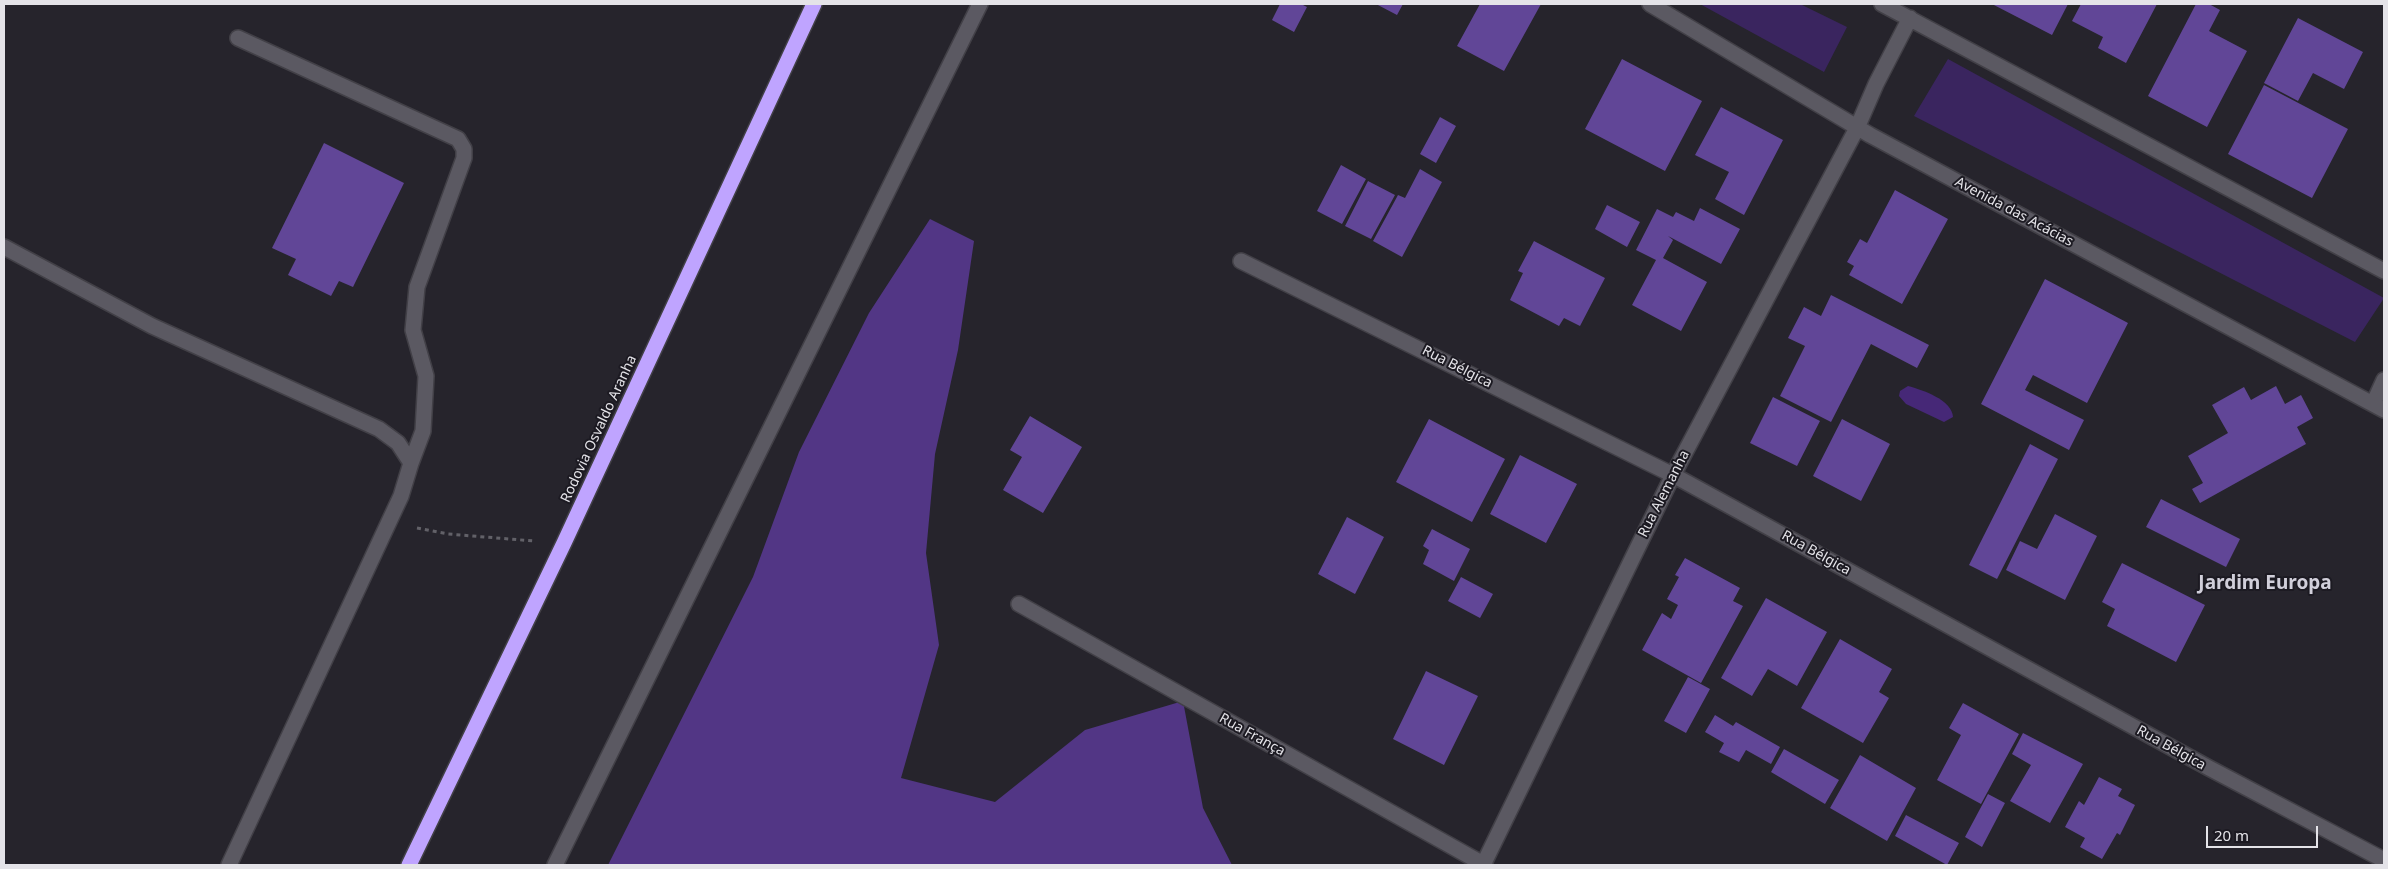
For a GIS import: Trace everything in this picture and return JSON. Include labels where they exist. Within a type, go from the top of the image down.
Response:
[{"type":"highway","name":"Rodovia Osvaldo Aranha","points":[[409,865],[564,543],[814,4]]},
{"type":"street","points":[[555,865],[980,4]]},
{"type":"street","name":"Avenida das Acácias","points":[[1650,4],[1857,128],[2378,407]]},
{"type":"street","points":[[1882,4],[2384,271]]},
{"type":"street","name":"Rua Alemanha","points":[[1484,865],[1673,475],[1857,128],[1876,84],[1910,18]]},
{"type":"street","points":[[229,865],[401,496],[423,431],[426,376],[413,330],[417,287],[464,158],[464,149],[458,140],[238,38]]},
{"type":"street","points":[[4,247],[152,326],[379,429],[398,443],[411,463]]},
{"type":"street","name":"Rua Bélgica","points":[[1240,261],[1673,475],[2209,768],[2384,860]]},
{"type":"street","points":[[2378,407],[2384,380]]},
{"type":"street","name":"Rua França","points":[[1019,604],[1484,865]]},
{"type":"path","points":[[401,496],[417,530],[489,538],[564,543]]},
{"type":"shaded area","points":[[1700,4],[1800,4],[1847,27],[1824,72]]},
{"type":"shaded area","points":[[1948,59],[2384,298],[2355,342],[1914,116]]},
{"type":"shaded area","points":[[930,219],[974,241],[958,350],[935,454],[926,553],[939,645],[901,778],[995,802],[1085,730],[1183,701],[1203,808],[1232,865],[608,865],[753,577],[799,452],[869,313]]},
{"type":"shaded area","points":[[1908,386],[1929,393],[1942,401],[1948,406],[1953,417],[1944,422],[1906,404],[1899,396],[1900,391]]},
{"type":"building","points":[[1280,4],[1301,4],[1307,7],[1294,32],[1272,20]]},
{"type":"building","points":[[1376,4],[1403,4],[1397,15]]},
{"type":"building","points":[[1480,4],[1541,4],[1504,71],[1457,46]]},
{"type":"building","points":[[1992,4],[2068,4],[2052,35]]},
{"type":"building","points":[[2081,4],[2157,4],[2126,63],[2098,48],[2103,37],[2072,21]]},
{"type":"building","points":[[2196,4],[2209,4],[2220,10],[2209,31],[2247,51],[2207,127],[2148,96]]},
{"type":"building","points":[[2298,18],[2363,52],[2344,89],[2313,73],[2298,101],[2264,83]]},
{"type":"building","points":[[1622,59],[1702,101],[1665,171],[1585,129]]},
{"type":"building","points":[[2264,85],[2348,129],[2312,198],[2228,154]]},
{"type":"building","points":[[1721,107],[1783,140],[1744,215],[1715,199],[1729,172],[1695,155]]},
{"type":"building","points":[[1440,117],[1456,126],[1436,163],[1420,154]]},
{"type":"building","points":[[324,143],[404,183],[353,287],[339,281],[331,296],[288,275],[296,259],[272,248]]},
{"type":"building","points":[[1341,165],[1366,179],[1342,224],[1317,211]]},
{"type":"building","points":[[1420,169],[1442,182],[1402,257],[1373,241],[1398,195],[1405,198]]},
{"type":"building","points":[[1368,181],[1395,195],[1371,239],[1345,226]]},
{"type":"building","points":[[1895,190],[1948,219],[1902,304],[1849,275],[1854,266],[1847,262],[1860,239],[1867,243]]},
{"type":"building","points":[[1607,205],[1640,222],[1627,247],[1595,229]]},
{"type":"building","points":[[1700,208],[1740,229],[1721,264],[1668,236],[1673,240],[1663,258],[1707,282],[1681,331],[1632,305],[1656,260],[1636,250],[1657,209],[1673,217],[1676,212],[1694,221]]},
{"type":"building","points":[[1534,241],[1605,278],[1580,326],[1564,318],[1559,326],[1510,300],[1523,273],[1518,271]]},
{"type":"building","points":[[2045,279],[2128,323],[2087,403],[2033,375],[2025,390],[2084,420],[2069,450],[1981,404]]},
{"type":"building","points":[[1831,295],[1929,345],[1917,368],[1871,344],[1831,422],[1780,396],[1805,346],[1788,338],[1804,307],[1821,316]]},
{"type":"building","points":[[2276,386],[2285,404],[2301,395],[2313,418],[2297,427],[2306,444],[2200,503],[2192,489],[2203,483],[2188,456],[2228,433],[2212,405],[2244,387],[2251,400]]},
{"type":"building","points":[[1773,397],[1820,421],[1797,466],[1750,443]]},
{"type":"building","points":[[1030,416],[1082,447],[1043,513],[1003,490],[1022,457],[1010,450]]},
{"type":"building","points":[[1429,419],[1505,459],[1472,522],[1396,482]]},
{"type":"building","points":[[1842,419],[1890,444],[1861,501],[1813,476]]},
{"type":"building","points":[[2030,444],[2058,459],[1997,579],[1969,565]]},
{"type":"building","points":[[1520,455],[1577,484],[1546,543],[1490,514]]},
{"type":"building","points":[[2161,499],[2240,539],[2226,567],[2146,527]]},
{"type":"building","points":[[2055,514],[2097,536],[2065,600],[2006,570],[2020,541],[2037,549]]},
{"type":"building","points":[[1347,517],[1384,537],[1355,594],[1318,574]]},
{"type":"building","points":[[1432,529],[1470,549],[1454,581],[1423,564],[1429,550],[1423,546]]},
{"type":"building","points":[[1685,558],[1740,588],[1733,601],[1743,606],[1701,683],[1642,650],[1662,613],[1671,619],[1678,605],[1667,599],[1679,577],[1675,575]]},
{"type":"building","points":[[2122,563],[2205,605],[2176,662],[2107,626],[2115,609],[2102,602]]},
{"type":"building","points":[[1461,577],[1493,594],[1480,618],[1448,601]]},
{"type":"building","points":[[1766,598],[1827,632],[1797,686],[1768,669],[1752,696],[1721,678]]},
{"type":"building","points":[[1840,639],[1892,669],[1879,692],[1889,698],[1863,743],[1801,708]]},
{"type":"building","points":[[1426,671],[1478,696],[1444,765],[1393,739]]},
{"type":"building","points":[[1688,677],[1710,689],[1686,733],[1664,721]]},
{"type":"building","points":[[1963,703],[2019,734],[1981,804],[1937,780],[1961,735],[1949,728]]},
{"type":"building","points":[[1715,715],[1733,726],[1736,722],[1780,747],[1771,764],[1746,750],[1739,762],[1719,752],[1724,743],[1705,732]]},
{"type":"building","points":[[2023,733],[2083,764],[2050,823],[2010,801],[2031,765],[2012,754]]},
{"type":"building","points":[[1784,749],[1839,780],[1825,804],[1771,772]]},
{"type":"building","points":[[1860,755],[1916,788],[1887,841],[1830,808]]},
{"type":"building","points":[[2099,777],[2122,789],[2118,796],[2135,805],[2120,835],[2117,833],[2102,859],[2080,847],[2085,838],[2065,827],[2079,801],[2084,805]]},
{"type":"building","points":[[1988,794],[2005,803],[1982,847],[1965,837]]},
{"type":"building","points":[[1906,815],[1959,843],[1947,865],[1895,836]]},
{"type":"district","name":"Jardim Europa","points":[[2265,584]]}]
